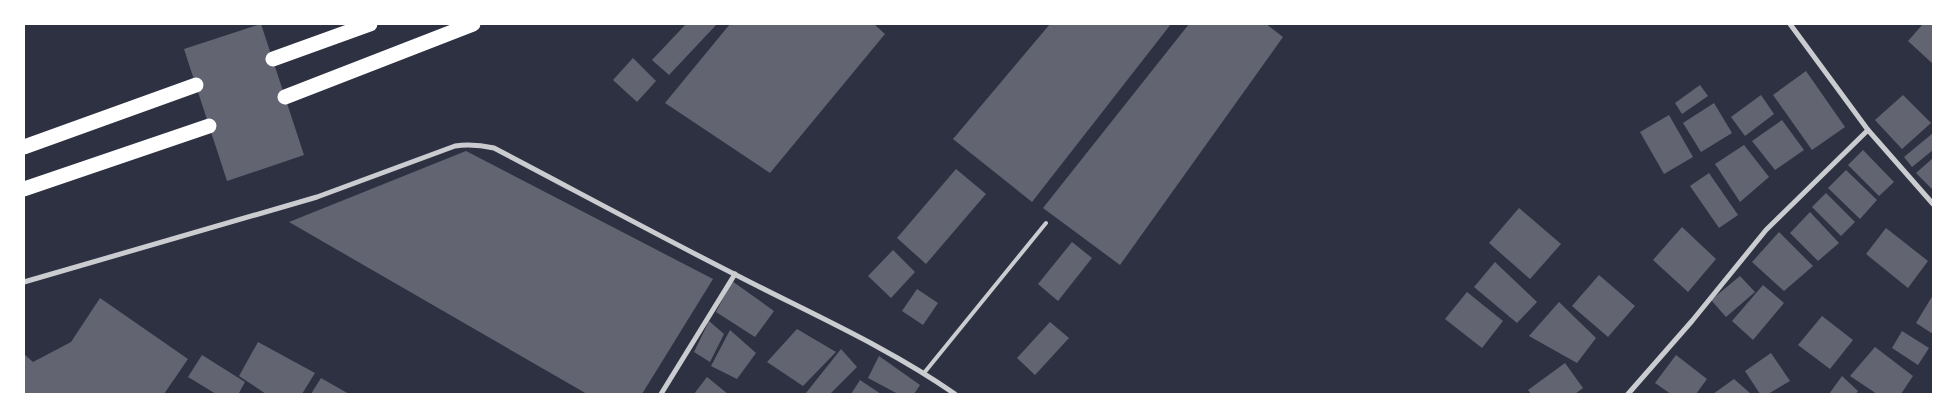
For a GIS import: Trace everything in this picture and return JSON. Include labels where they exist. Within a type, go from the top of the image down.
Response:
[{"type":"highway","points":[[273,59],[370,24]]},
{"type":"highway","points":[[285,96],[472,24]]},
{"type":"highway","points":[[24,147],[196,85]]},
{"type":"highway","points":[[24,189],[209,126]]},
{"type":"street","points":[[1790,24],[1868,130],[1933,204]]},
{"type":"street","points":[[1628,394],[1692,321],[1766,230],[1868,130]]},
{"type":"street","points":[[24,282],[317,197],[446,149],[468,144],[494,148],[924,373],[955,394]]},
{"type":"street","points":[[662,394],[735,274]]},
{"type":"lane","points":[[924,373],[1046,224]]},
{"type":"building","points":[[261,24],[304,155],[227,181],[184,49]]},
{"type":"building","points":[[686,24],[717,24],[669,75],[652,60]]},
{"type":"building","points":[[730,24],[874,24],[885,34],[770,173],[665,103]]},
{"type":"building","points":[[1050,24],[1171,24],[1032,202],[953,139]]},
{"type":"building","points":[[1189,24],[1266,24],[1283,37],[1120,265],[1043,208]]},
{"type":"building","points":[[1923,24],[1933,24],[1933,64],[1908,41]]},
{"type":"building","points":[[633,58],[656,81],[637,102],[613,80]]},
{"type":"building","points":[[1806,71],[1845,127],[1812,150],[1773,95]]},
{"type":"building","points":[[1700,85],[1708,96],[1682,114],[1675,103]]},
{"type":"building","points":[[1761,95],[1774,114],[1745,136],[1731,117]]},
{"type":"building","points":[[1903,95],[1931,123],[1902,149],[1875,120]]},
{"type":"building","points":[[1714,103],[1732,133],[1701,152],[1683,123]]},
{"type":"building","points":[[1669,115],[1693,157],[1664,174],[1640,132]]},
{"type":"building","points":[[1782,120],[1804,150],[1775,170],[1752,141]]},
{"type":"building","points":[[1933,133],[1933,150],[1912,167],[1904,157]]},
{"type":"building","points":[[1744,145],[1769,177],[1740,202],[1715,164]]},
{"type":"building","points":[[1863,150],[1894,182],[1879,196],[1848,165]]},
{"type":"building","points":[[466,151],[713,279],[642,394],[587,394],[289,222]]},
{"type":"building","points":[[1933,158],[1933,190],[1916,173]]},
{"type":"building","points":[[956,169],[986,194],[926,264],[897,238]]},
{"type":"building","points":[[1846,170],[1877,200],[1860,219],[1828,188]]},
{"type":"building","points":[[1709,173],[1738,215],[1719,228],[1690,186]]},
{"type":"building","points":[[1826,193],[1855,222],[1841,236],[1812,207]]},
{"type":"building","points":[[1519,208],[1561,244],[1530,279],[1489,243]]},
{"type":"building","points":[[1810,212],[1839,243],[1818,261],[1790,233]]},
{"type":"building","points":[[1682,227],[1716,259],[1688,292],[1653,260]]},
{"type":"building","points":[[1886,228],[1928,261],[1908,288],[1866,254]]},
{"type":"building","points":[[1779,232],[1813,266],[1784,291],[1752,262]]},
{"type":"building","points":[[1072,242],[1092,258],[1058,301],[1038,284]]},
{"type":"building","points":[[893,250],[915,272],[891,298],[868,276]]},
{"type":"building","points":[[1495,262],[1537,302],[1517,323],[1474,287]]},
{"type":"building","points":[[1599,275],[1635,306],[1608,337],[1572,306]]},
{"type":"building","points":[[1740,276],[1755,292],[1726,317],[1711,300]]},
{"type":"building","points":[[732,281],[774,311],[755,337],[716,312]]},
{"type":"building","points":[[1763,285],[1784,303],[1753,340],[1732,321]]},
{"type":"building","points":[[917,289],[938,303],[923,325],[902,311]]},
{"type":"building","points":[[1467,292],[1503,321],[1482,348],[1445,319]]},
{"type":"building","points":[[1933,295],[1933,334],[1916,323]]},
{"type":"building","points":[[100,298],[188,359],[164,394],[24,394],[24,354],[33,362],[71,342]]},
{"type":"building","points":[[1559,302],[1596,338],[1577,363],[1529,336]]},
{"type":"building","points":[[1822,316],[1853,340],[1830,369],[1798,345]]},
{"type":"building","points":[[709,321],[724,334],[710,362],[694,352]]},
{"type":"building","points":[[1050,322],[1069,338],[1035,375],[1017,358]]},
{"type":"building","points":[[797,329],[836,352],[803,386],[767,362]]},
{"type":"building","points":[[730,330],[756,353],[737,379],[711,366]]},
{"type":"building","points":[[1902,331],[1929,348],[1918,365],[1892,348]]},
{"type":"building","points":[[258,342],[315,373],[302,394],[266,394],[239,376]]},
{"type":"building","points":[[1875,347],[1913,376],[1901,394],[1877,394],[1850,376]]},
{"type":"building","points":[[841,349],[857,367],[830,394],[806,393]]},
{"type":"building","points":[[1771,353],[1790,381],[1768,394],[1760,394],[1745,371]]},
{"type":"building","points":[[202,355],[245,382],[239,393],[241,394],[216,394],[188,377]]},
{"type":"building","points":[[1676,355],[1707,379],[1696,394],[1671,394],[1655,383]]},
{"type":"building","points":[[879,356],[920,385],[914,394],[898,394],[868,378]]},
{"type":"building","points":[[1565,363],[1583,388],[1575,394],[1531,394],[1528,390]]},
{"type":"building","points":[[1842,376],[1858,391],[1856,394],[1829,394]]},
{"type":"building","points":[[707,377],[728,394],[694,394]]},
{"type":"building","points":[[321,378],[349,394],[311,394]]},
{"type":"building","points":[[1734,379],[1751,394],[1713,394]]},
{"type":"building","points":[[860,380],[881,394],[851,394]]}]
